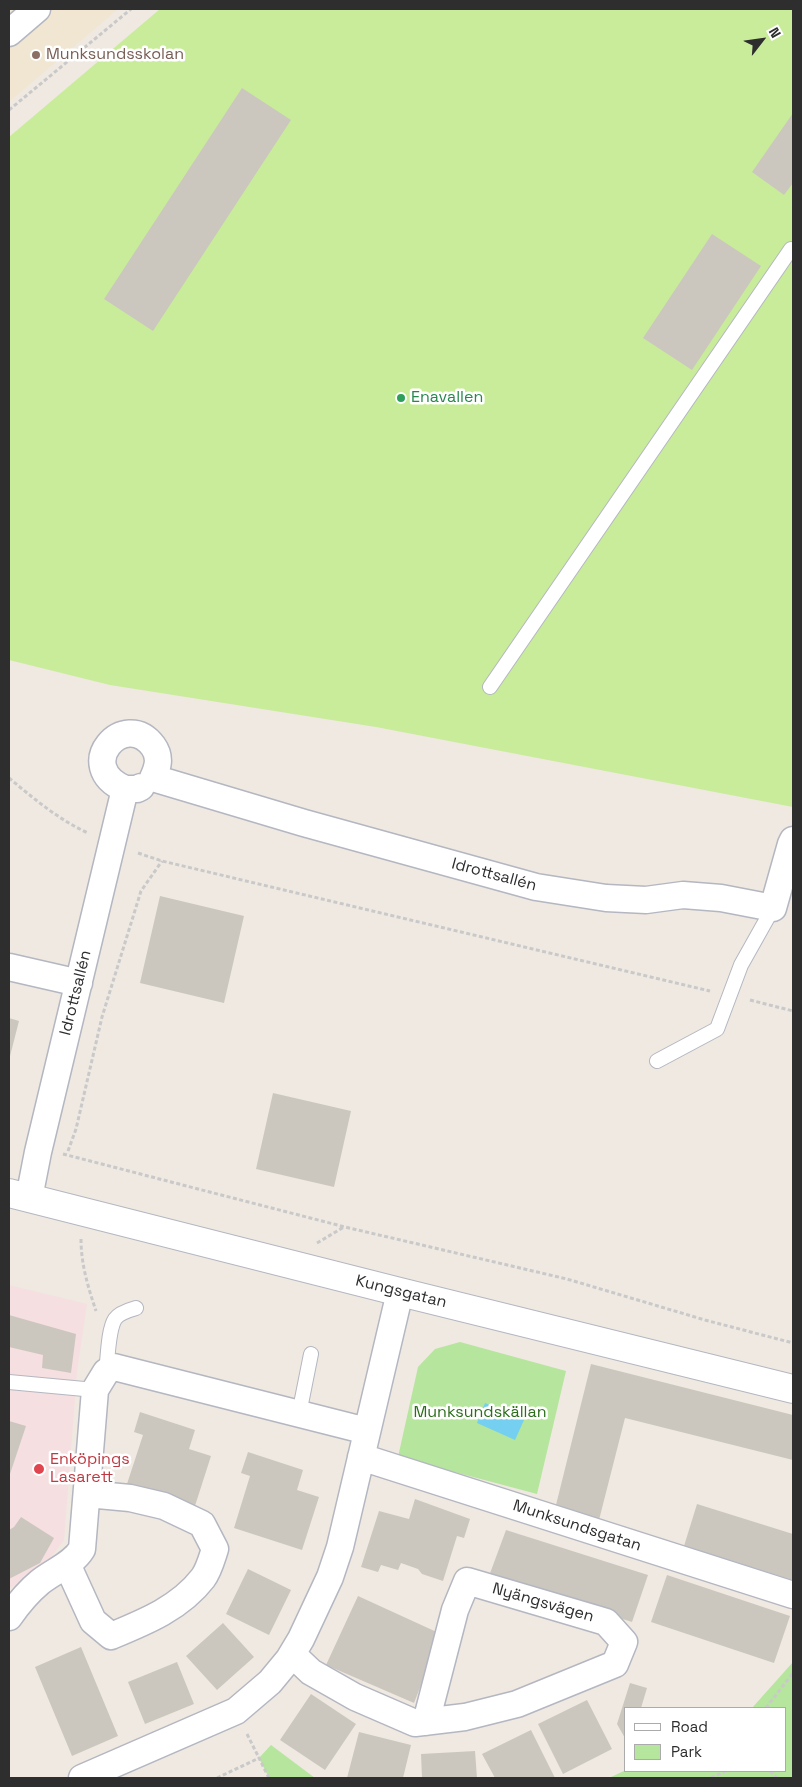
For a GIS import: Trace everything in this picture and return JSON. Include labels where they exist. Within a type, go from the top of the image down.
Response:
[{"type":"street","points":[[9,33],[37,9]]},
{"type":"street","points":[[129,733],[140,734],[149,740],[158,756],[158,766],[153,778],[146,785],[137,789],[125,789],[113,784],[104,772],[102,765],[103,756],[109,743],[118,736],[129,733]]},
{"type":"street","name":"Idrottsallén","points":[[153,778],[536,887],[606,898],[646,900],[683,896],[721,898],[772,908]]},
{"type":"street","name":"Idrottsallén","points":[[19,1195],[38,1152],[125,789]]},
{"type":"street","points":[[772,908],[793,840]]},
{"type":"street","points":[[9,967],[79,983]]},
{"type":"street","name":"Kungsgatan","points":[[19,1195],[400,1292],[793,1388]]},
{"type":"street","points":[[82,1778],[236,1711],[270,1682],[292,1654],[314,1613],[330,1577],[340,1547],[400,1292]]},
{"type":"street","points":[[9,1617],[25,1596],[41,1582],[78,1557],[82,1549],[101,1381],[114,1367],[367,1431]]},
{"type":"street","name":"Munksundsgatan","points":[[361,1457],[793,1595]]},
{"type":"street","points":[[67,1564],[93,1621],[112,1636],[146,1622],[182,1601],[204,1577],[215,1549],[202,1524],[164,1506],[130,1498],[87,1494]]},
{"type":"street","name":"Nyängsvägen","points":[[292,1654],[311,1672],[354,1697],[415,1723],[426,1722],[465,1717],[517,1704],[572,1683],[616,1664],[624,1642],[606,1622],[467,1581],[455,1610],[426,1722]]},
{"type":"lane","points":[[490,687],[791,249],[793,250]]},
{"type":"lane","points":[[658,1061],[717,1029],[741,965],[772,908]]},
{"type":"lane","points":[[9,1382],[101,1381],[112,1326],[116,1318],[124,1312],[136,1308]]},
{"type":"lane","points":[[299,1414],[311,1354]]},
{"type":"path","points":[[9,110],[131,9]]},
{"type":"path","points":[[9,778],[36,800],[78,828],[112,844],[162,861],[793,1010]]},
{"type":"path","points":[[67,1154],[76,1130],[102,1017],[141,891],[162,861]]},
{"type":"path","points":[[38,1152],[67,1154],[345,1227],[567,1279],[705,1320],[793,1343]]},
{"type":"path","points":[[80,1211],[82,1262],[87,1284],[96,1310],[112,1326]]},
{"type":"path","points":[[316,1244],[345,1227]]},
{"type":"path","points":[[767,1707],[793,1673]]},
{"type":"path","points":[[217,1778],[259,1758],[269,1778]]},
{"type":"path","points":[[711,1778],[724,1772]]},
{"type":"shaded area","name":"Munksundsskolan","points":[[9,9],[118,9],[9,102]]},
{"type":"shaded area","name":"Enköpings Lasarett","points":[[9,1285],[87,1304],[77,1372],[64,1540],[43,1568],[9,1589]]},
{"type":"green space","name":"Enavallen","points":[[160,9],[793,9],[793,807],[376,727],[110,685],[9,660],[9,137]]},
{"type":"green space","name":"Munksundskällan","points":[[460,1342],[566,1371],[537,1494],[398,1457],[418,1367],[435,1349]]},
{"type":"green space","points":[[793,1662],[793,1778],[609,1778],[624,1771],[787,1772],[787,1707],[753,1707]]},
{"type":"green space","points":[[271,1745],[315,1778],[269,1778],[259,1758]]},
{"type":"water","points":[[485,1403],[524,1420],[515,1440],[477,1423]]},
{"type":"building","points":[[242,88],[291,120],[153,331],[104,299]]},
{"type":"building","points":[[793,113],[793,183],[784,195],[752,172]]},
{"type":"building","points":[[712,234],[761,266],[692,370],[643,338]]},
{"type":"building","points":[[160,896],[244,916],[224,1003],[140,983]]},
{"type":"building","points":[[9,1018],[19,1021],[9,1060]]},
{"type":"building","points":[[273,1093],[351,1111],[334,1187],[256,1169]]},
{"type":"building","points":[[9,1315],[76,1334],[71,1373],[42,1368],[43,1355],[9,1347]]},
{"type":"building","points":[[591,1364],[793,1415],[793,1460],[625,1418],[599,1520],[555,1509]]},
{"type":"building","points":[[140,1412],[195,1430],[189,1449],[211,1456],[194,1509],[126,1487],[143,1435],[134,1432]]},
{"type":"building","points":[[9,1421],[26,1426],[9,1477]]},
{"type":"building","points":[[248,1452],[303,1470],[297,1490],[319,1497],[302,1550],[234,1528],[250,1476],[241,1473]]},
{"type":"building","points":[[415,1499],[470,1519],[464,1538],[457,1536],[443,1581],[422,1574],[418,1569],[401,1563],[398,1570],[381,1565],[378,1572],[361,1567],[379,1511],[409,1519]]},
{"type":"building","points":[[697,1504],[793,1534],[793,1580],[684,1546]]},
{"type":"building","points":[[21,1517],[54,1538],[40,1563],[9,1579],[9,1530],[14,1527]]},
{"type":"building","points":[[506,1530],[648,1575],[632,1622],[489,1576]]},
{"type":"building","points":[[248,1569],[291,1590],[269,1635],[226,1614]]},
{"type":"building","points":[[667,1575],[790,1616],[774,1663],[651,1622]]},
{"type":"building","points":[[358,1596],[441,1634],[414,1703],[326,1665]]},
{"type":"building","points":[[223,1623],[254,1657],[217,1690],[186,1656]]},
{"type":"building","points":[[81,1647],[118,1736],[72,1756],[35,1667]]},
{"type":"building","points":[[177,1662],[194,1704],[145,1724],[128,1682]]},
{"type":"building","points":[[630,1683],[647,1688],[641,1707],[624,1707],[624,1736],[617,1724]]},
{"type":"building","points":[[311,1694],[356,1724],[325,1770],[280,1740]]},
{"type":"building","points":[[587,1700],[612,1749],[563,1774],[538,1724]]},
{"type":"building","points":[[531,1730],[555,1778],[495,1778],[482,1754]]},
{"type":"building","points":[[359,1732],[411,1745],[403,1778],[347,1778]]},
{"type":"building","points":[[475,1751],[477,1778],[422,1778],[421,1754]]},
{"type":"place","name":"Munksundsskolan","points":[[36,55]]},
{"type":"place","name":"Enavallen","points":[[401,398]]},
{"type":"place","name":"Enköpings Lasarett","points":[[39,1469]]}]
